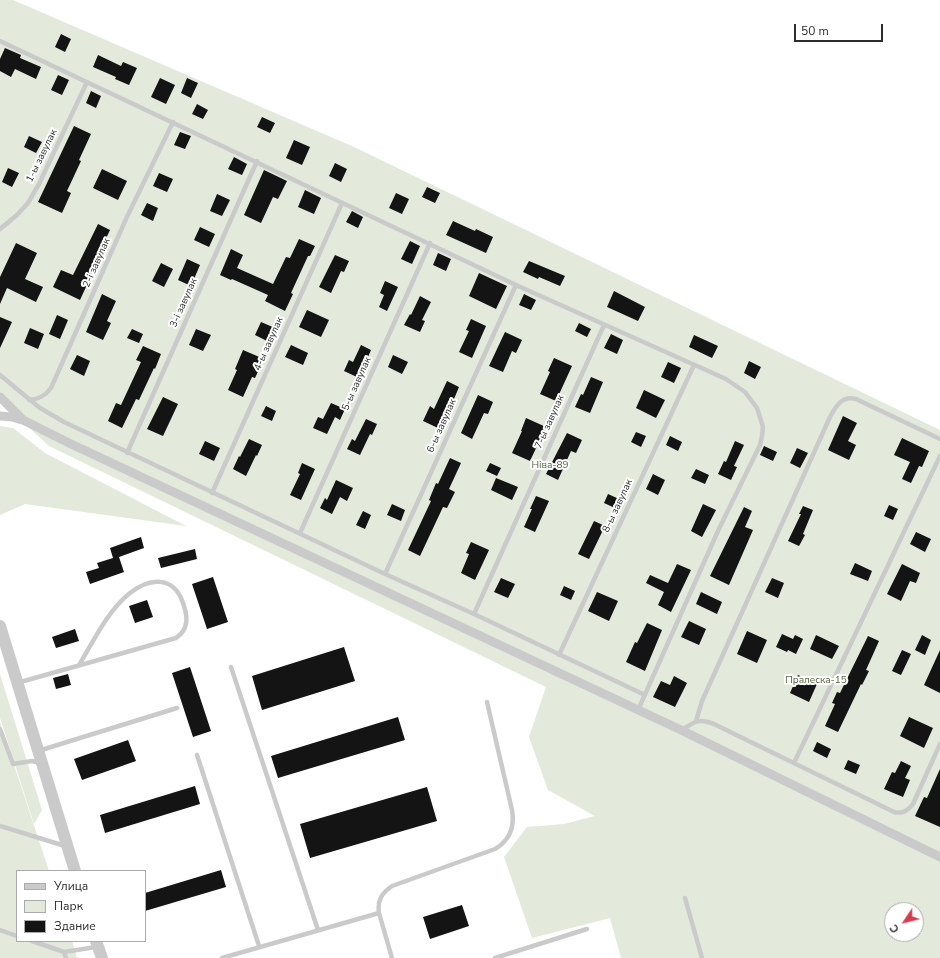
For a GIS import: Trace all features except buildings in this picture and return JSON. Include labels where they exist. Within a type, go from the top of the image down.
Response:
[{"type":"street","points":[[0,397],[24,420]]},
{"type":"street","points":[[0,416],[24,420],[681,730],[940,857]]},
{"type":"street","points":[[0,626],[75,870]]},
{"type":"lane","points":[[0,41],[257,161],[516,285],[726,380],[745,392],[757,408],[761,417],[763,427],[760,445],[718,531],[638,710]]},
{"type":"lane","name":"1-ы завулак","points":[[0,228],[16,216],[28,204],[36,191],[87,82]]},
{"type":"lane","name":"2-і завулак","points":[[29,400],[38,399],[46,394],[51,388],[126,219],[173,122]]},
{"type":"lane","name":"3-і завулак","points":[[127,453],[257,161]]},
{"type":"lane","name":"4-ы завулак","points":[[212,492],[342,203]]},
{"type":"lane","name":"5-ы завулак","points":[[300,533],[430,243]]},
{"type":"lane","name":"6-ы завулак","points":[[385,574],[516,285]]},
{"type":"lane","name":"7-ы завулак","points":[[474,614],[604,325]]},
{"type":"lane","name":"8-ы завулак","points":[[559,655],[694,365]]},
{"type":"lane","points":[[0,375],[29,400],[51,415],[127,453],[645,695]]},
{"type":"lane","points":[[696,720],[700,706],[826,425],[837,406],[843,400],[852,398],[856,399],[940,439]]},
{"type":"lane","points":[[794,763],[940,456]]},
{"type":"lane","points":[[17,683],[170,640],[184,630],[187,617],[181,598],[176,589],[169,584],[159,581],[133,590],[115,608],[79,665]]},
{"type":"lane","points":[[231,666],[318,930]]},
{"type":"lane","points":[[392,958],[379,913],[378,902],[380,897],[392,886],[495,849],[507,840],[514,826],[512,810],[487,702]]},
{"type":"lane","points":[[0,729],[13,764],[32,761],[177,708]]},
{"type":"lane","points":[[681,730],[696,720],[702,720],[714,724],[894,812],[900,813],[905,812],[913,804],[940,744]]},
{"type":"lane","points":[[197,755],[259,946]]},
{"type":"lane","points":[[0,826],[68,847]]},
{"type":"lane","points":[[685,898],[702,958]]},
{"type":"lane","points":[[222,958],[259,946],[379,913]]},
{"type":"lane","points":[[495,958],[587,929]]},
{"type":"lane","points":[[0,930],[16,936]]},
{"type":"lane","points":[[35,942],[64,952],[99,949]]},
{"type":"lane","points":[[64,952],[66,958]]},
{"type":"green space","name":"Ніва-89","points":[[0,0],[13,0],[354,147],[940,430],[940,958],[621,958],[610,918],[532,938],[504,857],[527,827],[564,824],[595,816],[548,790],[529,737],[546,687],[49,446],[0,401]]},
{"type":"green space","points":[[0,426],[13,428],[45,453],[186,526],[25,504],[0,515]]},
{"type":"green space","points":[[0,674],[42,810],[34,824],[0,718]]},
{"type":"green space","points":[[0,722],[49,870],[16,870],[16,942],[72,942],[77,958],[0,958]]},
{"type":"park label","name":"Пралеска-15","points":[[816,681]]}]
